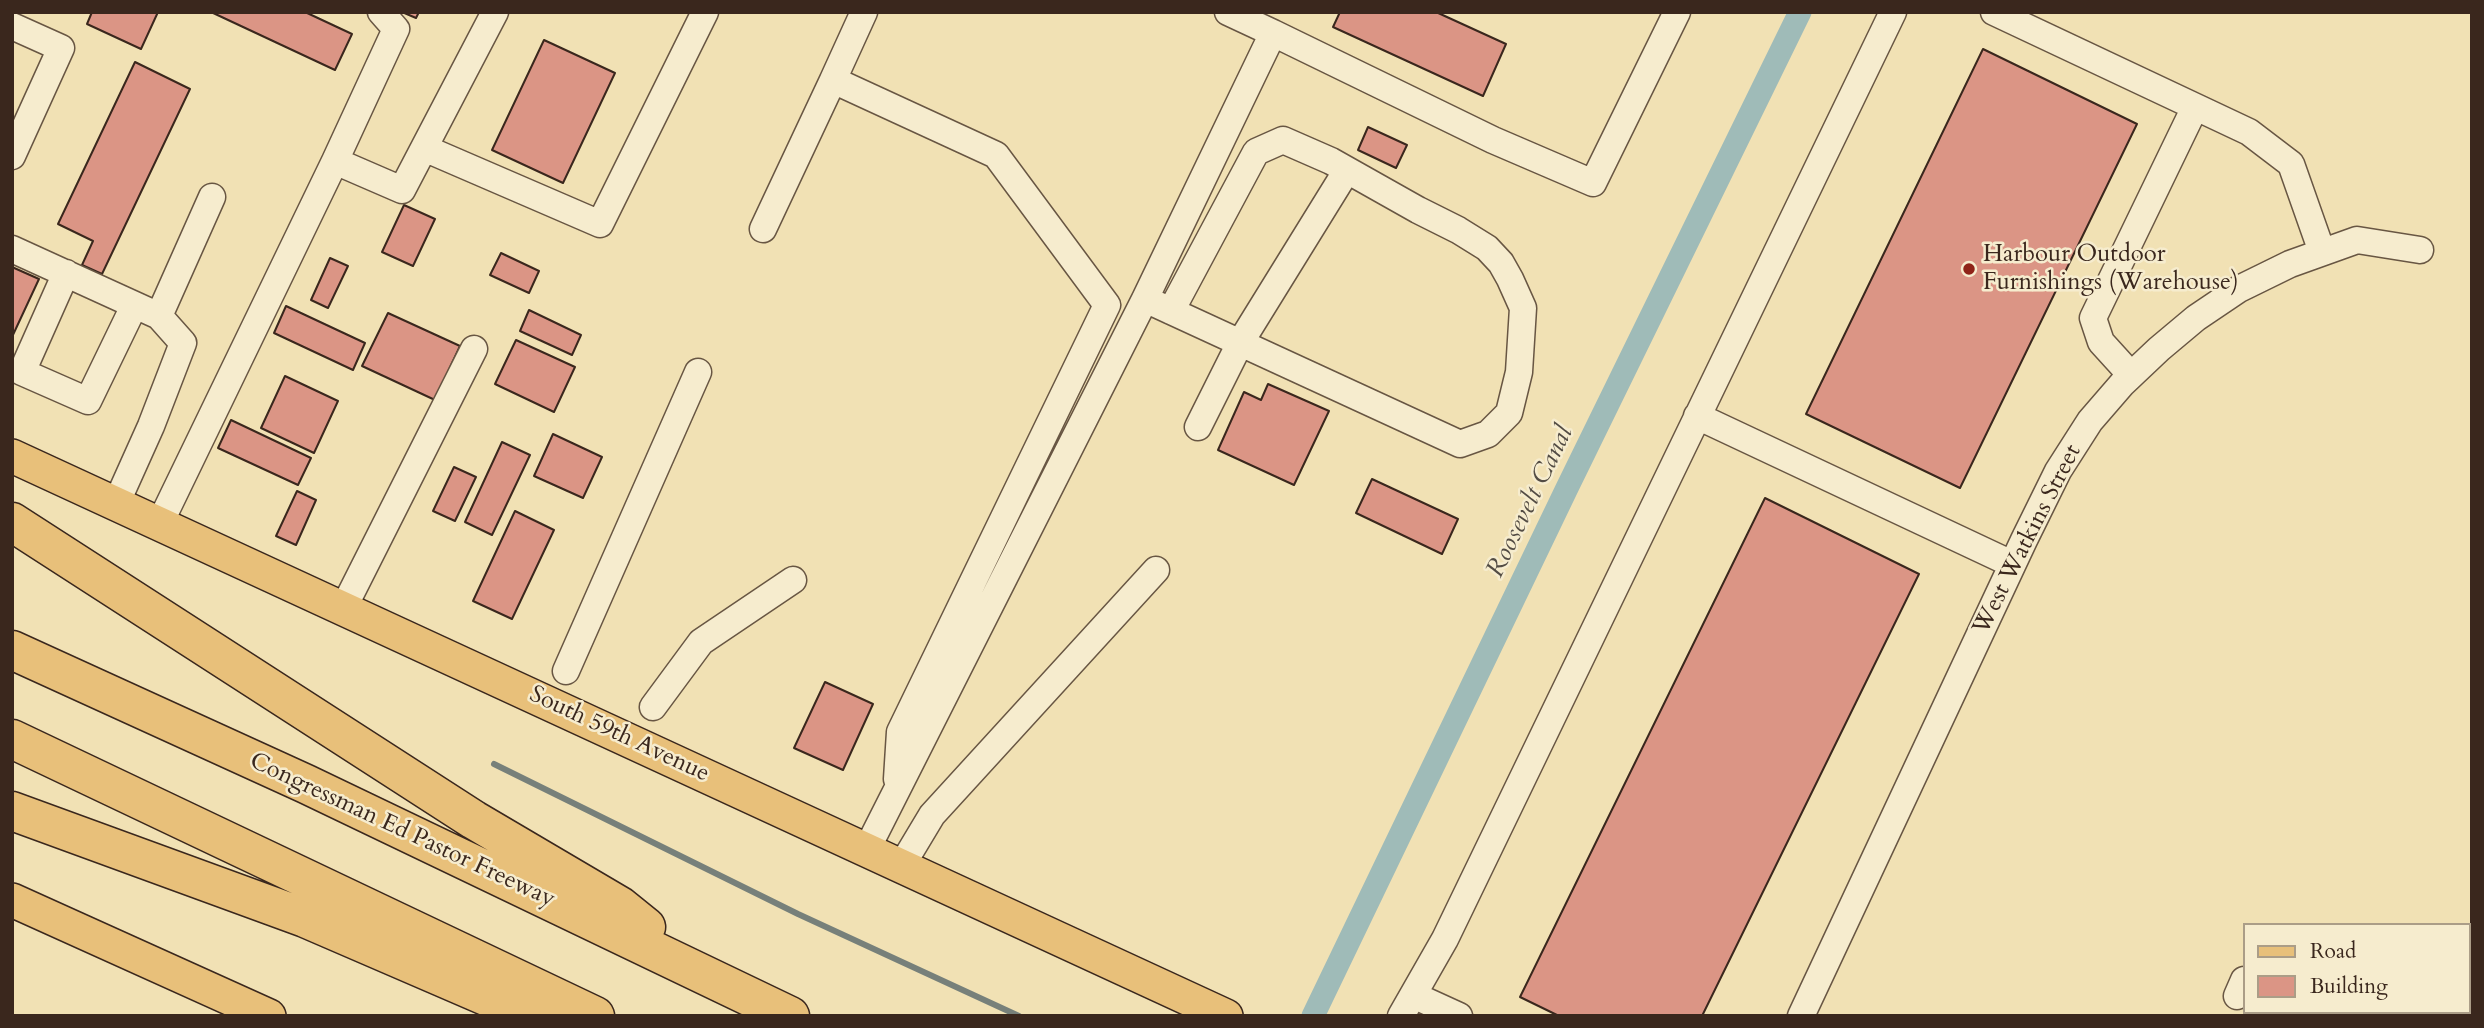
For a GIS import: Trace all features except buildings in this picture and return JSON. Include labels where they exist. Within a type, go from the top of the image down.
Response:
[{"type":"highway","points":[[12,522],[474,820],[620,906],[711,978]]},
{"type":"highway","name":"Congressman Ed Pastor Freeway","points":[[12,650],[306,784],[790,1016]]},
{"type":"highway","points":[[12,739],[595,1016]]},
{"type":"highway","points":[[12,811],[305,918],[532,1016]]},
{"type":"main road","name":"South 59th Avenue","points":[[12,456],[1226,1016]]},
{"type":"main road","points":[[12,900],[269,1016]]},
{"type":"street","points":[[160,523],[396,29],[382,12]]},
{"type":"street","points":[[335,161],[402,190],[495,12]]},
{"type":"street","points":[[424,148],[600,224],[705,12]]},
{"type":"street","points":[[763,229],[864,12]]},
{"type":"street","points":[[1227,12],[1493,140],[1593,183],[1677,12]]},
{"type":"street","points":[[1459,1016],[1407,1005],[1445,939],[1893,12]]},
{"type":"street","points":[[1994,12],[2249,132],[2291,164],[2322,253]]},
{"type":"street","points":[[12,26],[61,48],[12,156]]},
{"type":"street","points":[[867,849],[1145,299],[1273,33]]},
{"type":"street","points":[[833,80],[996,155],[1107,305],[900,732],[896,791]]},
{"type":"street","points":[[2132,374],[2101,342],[2093,318],[2195,107]]},
{"type":"street","points":[[1145,299],[1240,343],[1460,444],[1488,434],[1509,413],[1519,372],[1523,308],[1501,263],[1487,248],[1347,170],[1283,140],[1256,152],[1171,311]]},
{"type":"street","points":[[1198,427],[1240,343],[1347,170]]},
{"type":"street","points":[[159,316],[212,197]]},
{"type":"street","name":"West Watkins Street","points":[[1801,1016],[2057,471],[2090,421],[2132,374],[2187,326],[2239,289],[2291,264],[2357,240],[2420,250]]},
{"type":"street","points":[[12,249],[159,316],[183,344],[151,426],[116,504]]},
{"type":"street","points":[[66,273],[22,372],[88,401],[134,306]]},
{"type":"street","points":[[343,609],[474,349]]},
{"type":"street","points":[[566,671],[698,372]]},
{"type":"street","points":[[1697,416],[2012,564]]},
{"type":"street","points":[[902,865],[932,815],[1156,570]]},
{"type":"street","points":[[653,707],[701,642],[793,580]]},
{"type":"waterway","name":"Roosevelt Canal","points":[[1313,1016],[1800,12]]},
{"type":"waterway","points":[[494,764],[798,914],[1019,1016]]},
{"type":"place","name":"Harbour Outdoor Furnishings (Warehouse)","points":[[1969,269]]}]
